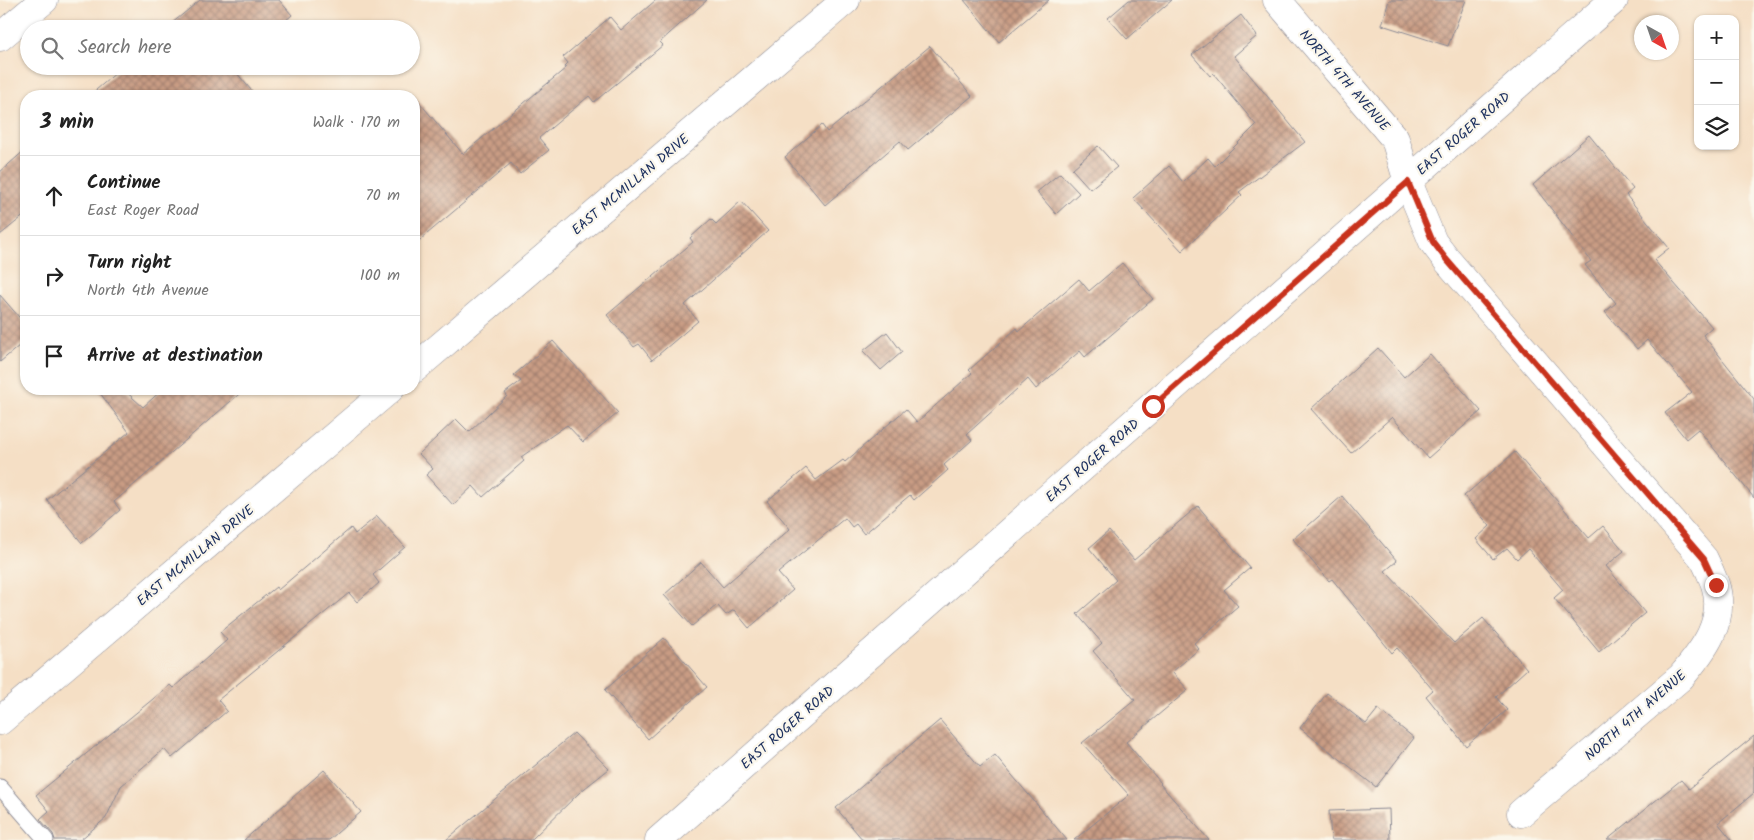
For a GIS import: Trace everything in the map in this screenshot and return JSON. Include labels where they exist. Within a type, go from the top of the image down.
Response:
[{"type":"street","points":[[20,20],[44,0]]},
{"type":"street","name":"EAST MCMILLAN DRIVE","points":[[420,364],[846,0]]},
{"type":"street","name":"NORTH 4TH AVENUE","points":[[1277,0],[1396,139],[1408,182],[1433,242],[1704,559],[1716,585],[1718,605],[1716,620],[1712,636],[1700,655],[1681,677],[1521,813]]},
{"type":"street","name":"EAST ROGER ROAD","points":[[659,840],[1614,0]]},
{"type":"street","points":[[0,37],[20,20]]},
{"type":"street","name":"EAST MCMILLAN DRIVE","points":[[0,721],[383,395]]},
{"type":"lane","points":[[0,787],[46,840]]},
{"type":"building","points":[[200,0],[279,0],[292,15],[286,20],[176,20]]},
{"type":"building","points":[[656,0],[707,0],[660,42],[663,45],[594,102],[589,96],[539,138],[549,150],[520,174],[511,163],[420,240],[420,103],[463,154],[566,68],[564,67],[568,63],[563,57],[610,17],[621,30]]},
{"type":"building","points":[[964,0],[1049,0],[999,42]]},
{"type":"building","points":[[1129,0],[1172,0],[1127,39],[1108,18]]},
{"type":"building","points":[[1389,0],[1466,0],[1448,46],[1382,25]]},
{"type":"building","points":[[1241,15],[1257,36],[1234,56],[1305,142],[1239,192],[1242,195],[1182,251],[1133,198],[1169,166],[1183,182],[1208,158],[1215,166],[1256,125],[1213,73],[1210,76],[1192,55]]},
{"type":"building","points":[[930,46],[972,96],[908,150],[900,141],[825,205],[785,157],[822,125],[827,132]]},
{"type":"building","points":[[114,75],[238,75],[251,90],[96,90]]},
{"type":"building","points":[[1589,135],[1633,189],[1626,195],[1669,248],[1654,260],[1712,327],[1703,335],[1754,399],[1754,498],[1698,429],[1686,439],[1665,413],[1692,392],[1647,340],[1637,349],[1605,312],[1616,303],[1585,265],[1591,261],[1533,185]]},
{"type":"building","points":[[1098,146],[1117,167],[1090,189],[1072,169]]},
{"type":"building","points":[[20,154],[20,219],[0,235],[0,172]]},
{"type":"building","points":[[1060,173],[1079,193],[1056,214],[1037,192]]},
{"type":"building","points":[[741,201],[768,231],[685,305],[698,321],[652,360],[639,344],[634,347],[607,315],[693,242],[690,238],[711,219],[716,224]]},
{"type":"building","points":[[1122,263],[1153,299],[1085,357],[1080,351],[1036,389],[1028,379],[967,434],[972,440],[944,465],[948,470],[914,500],[910,495],[864,534],[856,524],[852,527],[845,518],[778,573],[793,590],[749,628],[734,610],[726,615],[717,605],[692,626],[664,595],[701,562],[723,587],[790,529],[767,501],[806,468],[816,480],[843,460],[845,462],[906,409],[917,422],[972,373],[969,370],[1017,328],[1019,331],[1079,279],[1089,291]]},
{"type":"building","points":[[0,295],[20,318],[20,345],[0,362]]},
{"type":"building","points":[[887,332],[902,352],[881,370],[863,351]]},
{"type":"building","points":[[553,341],[618,413],[583,442],[567,425],[521,457],[524,461],[483,497],[473,486],[453,505],[426,475],[433,469],[419,454],[456,419],[469,432],[507,396],[505,393],[521,381],[514,375]]},
{"type":"building","points":[[1378,348],[1404,377],[1430,354],[1481,411],[1428,458],[1392,417],[1351,453],[1311,409]]},
{"type":"building","points":[[101,395],[130,395],[143,407],[156,395],[238,395],[114,502],[120,510],[82,543],[47,500],[129,432]]},
{"type":"building","points":[[1515,452],[1589,538],[1603,526],[1624,551],[1606,566],[1645,613],[1599,652],[1554,598],[1563,590],[1528,549],[1517,559],[1507,548],[1493,559],[1476,539],[1490,526],[1464,496]]},
{"type":"building","points":[[1342,496],[1397,561],[1385,571],[1454,643],[1483,618],[1527,669],[1496,697],[1507,710],[1466,746],[1426,696],[1433,690],[1397,648],[1392,653],[1332,579],[1329,581],[1293,539]]},
{"type":"building","points":[[1198,506],[1250,568],[1224,590],[1238,606],[1194,643],[1199,649],[1172,672],[1188,690],[1126,742],[1209,840],[1074,840],[1129,795],[1082,743],[1135,700],[1093,651],[1102,643],[1077,614],[1116,580],[1089,548],[1109,531],[1134,560]]},
{"type":"building","points":[[377,516],[405,547],[373,575],[379,583],[357,602],[349,593],[218,700],[227,711],[172,758],[164,749],[121,786],[106,818],[80,840],[55,840],[53,834],[40,819],[49,811],[36,795],[170,685],[173,688],[227,640],[220,632],[276,587],[278,590],[351,528],[355,534]]},
{"type":"building","points":[[664,638],[707,687],[648,739],[605,690]]},
{"type":"building","points":[[1327,693],[1366,724],[1378,709],[1414,738],[1376,787],[1300,728]]},
{"type":"building","points":[[940,720],[980,767],[995,755],[1067,840],[863,840],[836,808]]},
{"type":"building","points":[[574,733],[609,769],[580,792],[531,840],[446,840]]},
{"type":"building","points":[[1754,736],[1754,793],[1718,823],[1732,840],[1607,840],[1681,780],[1689,789]]},
{"type":"building","points":[[324,770],[361,812],[329,840],[244,840]]},
{"type":"building","points":[[1389,809],[1390,840],[1331,840],[1329,811]]},
{"type":"route","points":[[1153,406],[1408,182],[1433,242],[1704,559],[1716,585]]}]
